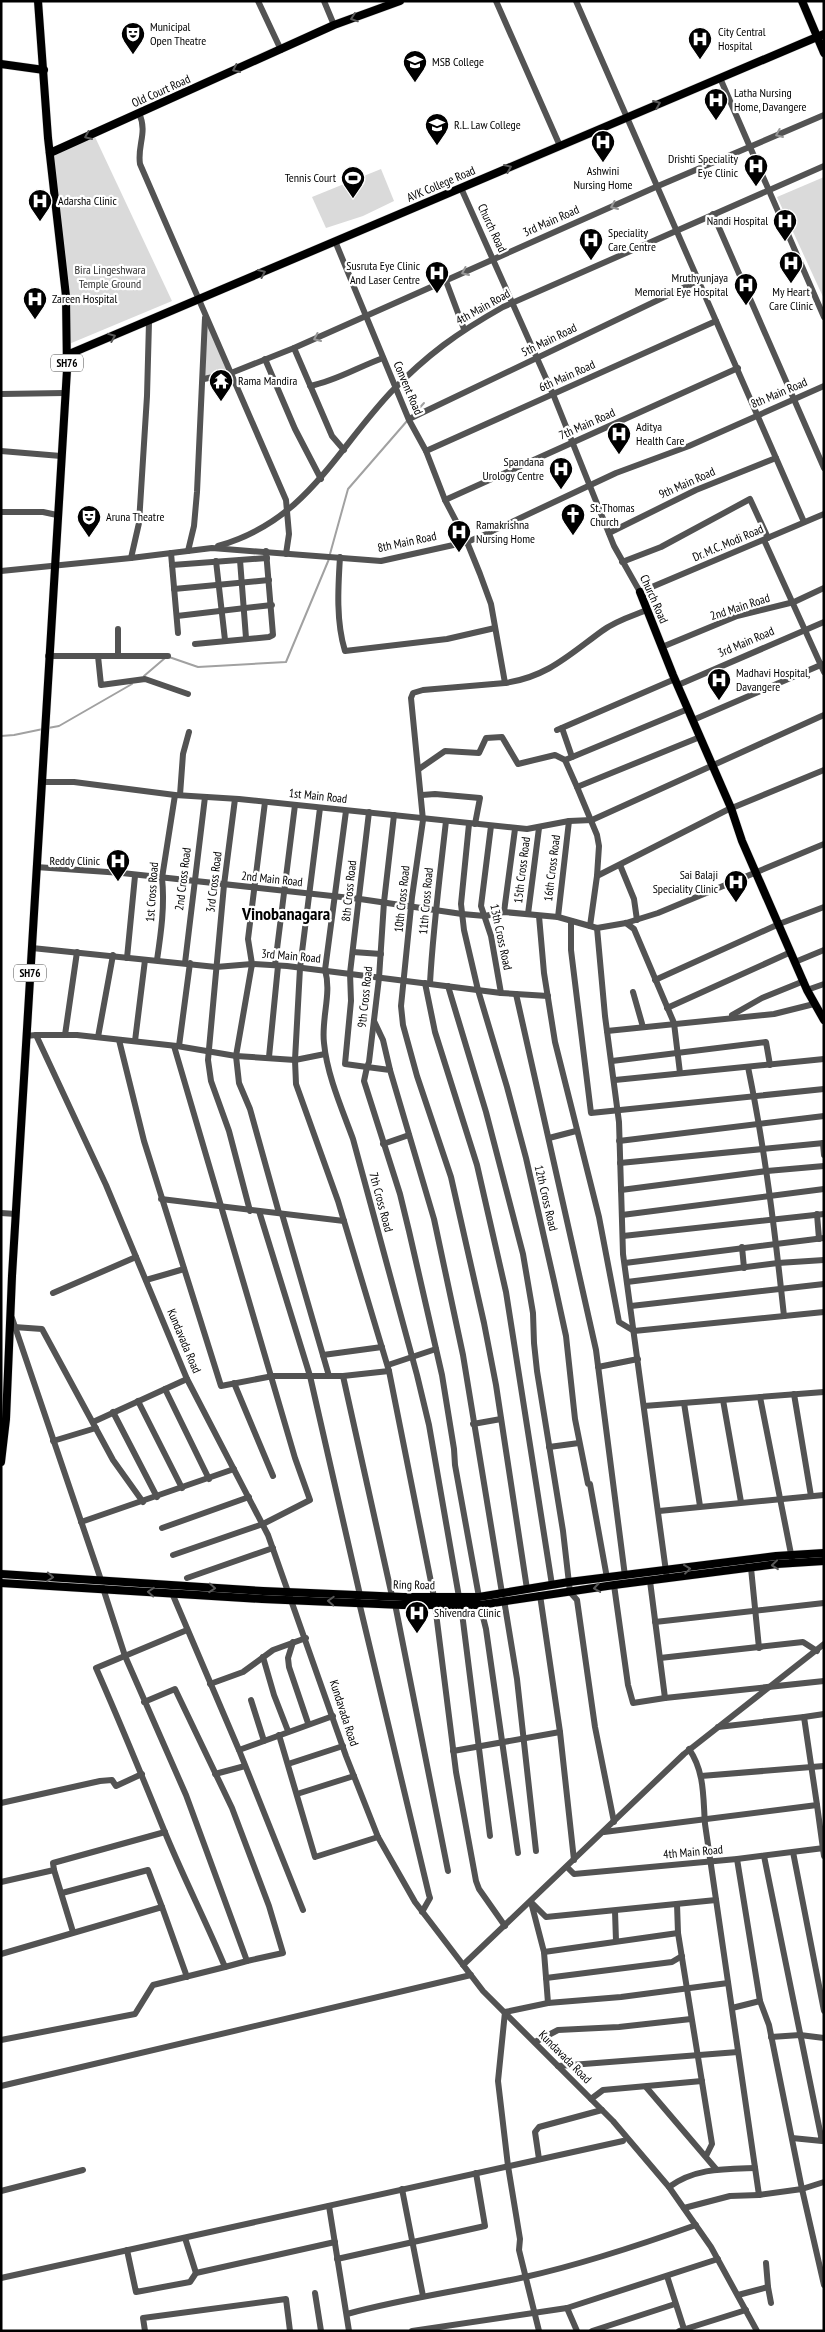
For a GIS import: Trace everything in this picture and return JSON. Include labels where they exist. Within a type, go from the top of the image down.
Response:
[{"type":"main road","name":"SH76","points":[[1,1462],[67,355],[66,296],[50,153],[38,1]]},
{"type":"main road","name":"Old Court Road","points":[[50,153],[334,25],[400,1]]},
{"type":"main road","points":[[802,1],[820,35],[824,53]]},
{"type":"main road","name":"AVK College Road","points":[[67,355],[149,322],[820,35]]},
{"type":"main road","points":[[1,63],[44,68]]},
{"type":"main road","name":"Church Road","points":[[640,592],[676,682],[731,808],[755,871],[814,1004],[822,1016]]},
{"type":"main road","name":"Ring Road","points":[[503,1597],[526,1589],[569,1582],[625,1576],[667,1575],[751,1568],[824,1553]]},
{"type":"main road","name":"Ring Road","points":[[1,1574],[172,1593],[293,1600],[394,1600],[434,1597],[460,1601],[480,1601],[503,1597],[570,1592],[650,1581],[667,1575],[792,1559],[824,1561]]},
{"type":"main road","name":"Ring Road","points":[[1,1583],[102,1584],[290,1592],[359,1599]]},
{"type":"main road","name":"Ring Road","points":[[394,1600],[435,1606],[460,1601]]},
{"type":"street","points":[[258,1],[280,50]]},
{"type":"street","points":[[324,1],[334,25]]},
{"type":"street","points":[[496,1],[560,146]]},
{"type":"street","points":[[576,1],[676,230],[700,280],[804,522]]},
{"type":"street","points":[[720,78],[824,317]]},
{"type":"street","points":[[139,113],[144,129],[139,158],[140,164],[198,301],[280,482],[288,511],[289,534],[286,554]]},
{"type":"street","name":"3rd Main Road","points":[[204,379],[231,373],[294,348],[658,186],[824,115]]},
{"type":"street","name":"4th Main Road","points":[[212,548],[240,540],[275,521],[288,511],[321,479],[395,388],[439,346],[464,329],[512,302],[824,166]]},
{"type":"street","name":"Church Road","points":[[461,188],[553,394],[609,533],[622,562],[640,592]]},
{"type":"street","points":[[713,214],[824,468]]},
{"type":"street","name":"Convent Road","points":[[335,241],[395,388],[426,451],[445,500],[467,542],[491,604],[505,683]]},
{"type":"street","points":[[446,280],[464,329]]},
{"type":"street","name":"5th Main Road","points":[[409,419],[700,280]]},
{"type":"street","points":[[188,551],[194,526],[197,492],[204,379],[205,316]]},
{"type":"street","name":"6th Main Road","points":[[426,451],[716,321]]},
{"type":"street","points":[[131,558],[139,523],[147,396],[149,322]]},
{"type":"street","points":[[294,348],[332,436],[344,450]]},
{"type":"street","points":[[310,386],[330,382],[358,367],[383,358]]},
{"type":"street","points":[[265,359],[295,429],[321,479]]},
{"type":"street","name":"7th Main Road","points":[[445,500],[738,368]]},
{"type":"street","name":"8th Main Road","points":[[1,571],[212,548],[267,555],[286,554],[381,561],[467,542],[616,473],[688,446],[824,386]]},
{"type":"street","points":[[1,394],[65,394]]},
{"type":"street","points":[[1,451],[61,456]]},
{"type":"street","name":"9th Main Road","points":[[609,533],[696,490],[776,458]]},
{"type":"street","points":[[622,562],[661,547],[750,499],[805,630],[823,667],[693,720]]},
{"type":"street","points":[[1,512],[43,512],[56,515]]},
{"type":"street","name":"Dr. M.C. Modi Road","points":[[640,592],[824,514]]},
{"type":"street","points":[[171,553],[178,633]]},
{"type":"street","points":[[172,565],[240,560],[267,555],[273,635],[195,644]]},
{"type":"street","points":[[340,558],[338,586],[341,638],[345,651],[447,638],[495,628]]},
{"type":"street","points":[[240,560],[246,638]]},
{"type":"street","points":[[216,561],[225,640]]},
{"type":"street","points":[[174,589],[269,580]]},
{"type":"street","name":"2nd Main Road","points":[[662,647],[737,616],[794,602],[824,588]]},
{"type":"street","points":[[177,616],[272,605]]},
{"type":"street","points":[[505,683],[521,681],[542,673],[580,649],[603,630],[647,610]]},
{"type":"street","name":"3rd Main Road","points":[[572,757],[560,729],[824,622]]},
{"type":"street","points":[[118,629],[118,656]]},
{"type":"street","points":[[48,656],[168,656]]},
{"type":"street","points":[[98,656],[101,685],[145,679],[188,694]]},
{"type":"street","name":"10th Cross Road","points":[[505,683],[413,693],[411,698],[423,820],[412,897],[401,1006],[403,1025],[417,1076],[452,1177],[489,1345],[526,1589]]},
{"type":"street","points":[[565,760],[688,709]]},
{"type":"street","points":[[592,820],[824,715]]},
{"type":"street","name":"1st Cross Road","points":[[157,960],[163,909],[162,878],[178,795],[183,754],[189,732]]},
{"type":"street","points":[[419,770],[445,751],[479,752],[486,738],[502,737],[518,764],[555,755],[565,760],[592,820],[599,846],[594,927],[618,1110],[625,1263],[667,1575]]},
{"type":"street","points":[[577,787],[700,738]]},
{"type":"street","points":[[597,876],[731,808],[824,770]]},
{"type":"street","name":"1st Main Road","points":[[41,782],[74,782],[178,795],[369,812],[423,820],[515,829],[539,828],[569,821],[592,820]]},
{"type":"street","name":"12th Cross Road","points":[[422,795],[435,794],[480,798],[472,824],[461,904],[462,914],[478,990],[507,1087],[554,1281],[571,1368],[579,1444],[588,1484],[590,1484],[607,1578]]},
{"type":"street","name":"2nd Cross Road","points":[[177,1046],[205,797]]},
{"type":"street","name":"3rd Cross Road","points":[[235,799],[224,885],[208,1060],[211,1081],[229,1131],[250,1211]]},
{"type":"street","points":[[265,802],[248,939],[252,964],[236,1056],[239,1083],[250,1109],[329,1376]]},
{"type":"street","points":[[269,1057],[284,892],[295,805]]},
{"type":"street","points":[[320,808],[300,968],[295,1060],[296,1084],[344,1221],[388,1368],[434,1597],[453,1751],[476,1881],[479,1889],[505,1926]]},
{"type":"street","name":"7th Cross Road","points":[[346,811],[325,970],[328,981],[323,1024],[325,1054],[353,1139],[413,1357],[429,1425],[460,1601],[490,1836]]},
{"type":"street","name":"8th Cross Road","points":[[350,973],[369,812]]},
{"type":"street","name":"9th Cross Road","points":[[350,973],[350,1001],[345,1064],[367,1067],[379,978],[384,902],[394,815]]},
{"type":"street","name":"11th Cross Road","points":[[446,821],[428,983],[435,1032],[477,1165],[506,1292],[552,1585]]},
{"type":"street","name":"16th Cross Road","points":[[558,917],[569,821]]},
{"type":"street","name":"13th Cross Road","points":[[491,826],[481,906],[492,936],[501,993]]},
{"type":"street","name":"15th Cross Road","points":[[528,914],[539,828]]},
{"type":"street","points":[[504,912],[515,829]]},
{"type":"street","points":[[594,927],[626,923],[658,913],[755,871],[824,844]]},
{"type":"street","points":[[620,865],[634,899],[637,920]]},
{"type":"street","name":"2nd Main Road","points":[[36,867],[334,896],[462,914],[485,916],[504,912],[558,917],[594,927]]},
{"type":"street","points":[[126,958],[135,876]]},
{"type":"street","points":[[655,980],[779,924],[824,907]]},
{"type":"street","points":[[539,916],[548,996],[560,1070],[599,1217],[618,1322],[634,1331],[824,1312]]},
{"type":"street","points":[[571,921],[572,950],[591,1113],[824,1089]]},
{"type":"street","points":[[626,923],[634,929],[674,1023],[680,1073]]},
{"type":"street","name":"3rd Main Road","points":[[32,948],[216,967],[252,964],[277,965],[501,993],[548,996]]},
{"type":"street","points":[[795,962],[824,950]]},
{"type":"street","points":[[65,1035],[77,952]]},
{"type":"street","points":[[353,952],[381,954]]},
{"type":"street","points":[[667,1008],[791,952]]},
{"type":"street","points":[[98,1037],[112,955]]},
{"type":"street","points":[[135,1041],[144,960]]},
{"type":"street","points":[[729,1017],[762,998],[804,982]]},
{"type":"street","points":[[808,990],[824,984]]},
{"type":"street","points":[[448,986],[486,1112],[523,1254],[534,1312],[534,1343],[563,1531],[570,1592],[577,1600],[595,1727],[614,1822]]},
{"type":"street","points":[[633,992],[643,1026]]},
{"type":"street","points":[[516,994],[586,1297],[598,1368],[625,1576]]},
{"type":"street","points":[[607,1031],[729,1017],[774,1014],[814,1004]]},
{"type":"street","points":[[374,1021],[382,1040],[434,1219],[463,1355],[503,1597],[524,1739],[536,1851]]},
{"type":"street","name":"Kundavada Road","points":[[36,1035],[136,1257],[187,1379],[263,1524],[293,1600],[343,1746],[378,1838],[422,1912],[483,1991],[602,2110],[669,2187],[718,2259],[757,2331]]},
{"type":"street","points":[[26,1036],[65,1035],[98,1037],[177,1046],[236,1056],[295,1060],[325,1054]]},
{"type":"street","points":[[119,1040],[144,1141],[222,1386],[273,1376],[343,1376],[388,1368],[436,1349]]},
{"type":"street","points":[[612,1061],[766,1042],[770,1065]]},
{"type":"street","points":[[173,1555],[263,1524],[310,1500],[295,1458],[177,1046]]},
{"type":"street","points":[[615,1080],[824,1060]]},
{"type":"street","points":[[390,1070],[367,1067],[364,1081],[400,1194],[436,1349],[488,1644],[500,1742],[518,1853]]},
{"type":"street","points":[[748,1067],[760,1124],[767,1171],[784,1316]]},
{"type":"street","points":[[619,1140],[824,1116]]},
{"type":"street","points":[[549,1138],[576,1131]]},
{"type":"street","points":[[384,1144],[409,1135]]},
{"type":"street","points":[[620,1163],[823,1143],[824,1155]]},
{"type":"street","points":[[621,1190],[767,1171],[824,1166]]},
{"type":"street","points":[[622,1215],[824,1189]]},
{"type":"street","points":[[162,1200],[344,1221]]},
{"type":"street","points":[[259,1211],[310,1376],[359,1599],[430,1898],[422,1912]]},
{"type":"street","points":[[1,1214],[16,1214]]},
{"type":"street","points":[[623,1236],[821,1214],[821,1238],[625,1263]]},
{"type":"street","points":[[742,1247],[744,1268]]},
{"type":"street","points":[[53,1293],[136,1257]]},
{"type":"street","points":[[627,1282],[778,1263],[824,1260]]},
{"type":"street","points":[[146,1280],[184,1269]]},
{"type":"street","points":[[631,1306],[824,1284]]},
{"type":"street","points":[[10,1311],[14,1328],[125,1656],[186,1795],[247,1961]]},
{"type":"street","points":[[14,1328],[42,1329],[113,1460],[143,1502]]},
{"type":"street","points":[[323,1355],[382,1347]]},
{"type":"street","points":[[598,1368],[638,1359]]},
{"type":"street","points":[[343,1376],[394,1600],[448,1871]]},
{"type":"street","points":[[53,1441],[94,1425],[113,1412],[187,1379]]},
{"type":"street","points":[[234,1383],[273,1476]]},
{"type":"street","points":[[165,1389],[209,1479]]},
{"type":"street","points":[[644,1406],[824,1392]]},
{"type":"street","points":[[794,1394],[811,1496]]},
{"type":"street","points":[[760,1397],[792,1559]]},
{"type":"street","points":[[723,1400],[741,1502]]},
{"type":"street","points":[[138,1401],[182,1488]]},
{"type":"street","points":[[684,1403],[700,1506]]},
{"type":"street","points":[[113,1412],[157,1497]]},
{"type":"street","points":[[473,1424],[501,1419]]},
{"type":"street","points":[[549,1447],[579,1444]]},
{"type":"street","points":[[81,1522],[234,1469]]},
{"type":"street","points":[[659,1511],[741,1502],[824,1496]]},
{"type":"street","points":[[162,1528],[249,1497]]},
{"type":"street","points":[[187,1578],[273,1548]]},
{"type":"street","points":[[751,1568],[759,1648]]},
{"type":"street","points":[[650,1581],[665,1698]]},
{"type":"street","points":[[614,1585],[620,1636],[632,1702],[639,1703],[665,1698],[824,1681]]},
{"type":"street","points":[[172,1593],[239,1750],[303,1910]]},
{"type":"street","points":[[540,1595],[560,1732],[574,1860]]},
{"type":"street","points":[[655,1622],[824,1603]]},
{"type":"street","points":[[187,1630],[96,1668],[165,1832],[204,1916],[225,1967]]},
{"type":"street","points":[[210,1684],[243,1672],[274,1650],[306,1638]]},
{"type":"street","points":[[293,1642],[288,1658],[289,1667],[308,1723]]},
{"type":"street","points":[[660,1658],[803,1642],[816,1651]]},
{"type":"street","points":[[463,1965],[690,1749],[715,1727],[770,1688],[824,1644]]},
{"type":"street","points":[[263,1657],[274,1695],[288,1731]]},
{"type":"street","points":[[1,2040],[134,2014],[153,1985],[283,1952],[269,1906],[232,1808],[175,1689],[144,1702]]},
{"type":"street","points":[[251,1700],[264,1741]]},
{"type":"street","points":[[715,1727],[824,1714]]},
{"type":"street","points":[[239,1750],[308,1723],[333,1716]]},
{"type":"street","points":[[804,1717],[824,1856]]},
{"type":"street","points":[[453,1751],[560,1732]]},
{"type":"street","points":[[279,1735],[315,1858],[378,1838]]},
{"type":"street","points":[[288,1764],[343,1746]]},
{"type":"street","points":[[690,1749],[697,1760],[702,1776],[710,1862],[759,2195]]},
{"type":"street","points":[[215,1774],[245,1766]]},
{"type":"street","points":[[702,1776],[824,1766]]},
{"type":"street","points":[[1,1803],[100,1781],[112,1780],[116,1786],[142,1774]]},
{"type":"street","points":[[297,1794],[354,1776]]},
{"type":"street","points":[[604,1832],[817,1805]]},
{"type":"street","points":[[73,1932],[53,1863],[165,1832]]},
{"type":"street","name":"4th Main Road","points":[[567,1867],[574,1874],[710,1862],[823,1848]]},
{"type":"street","points":[[793,1852],[824,2011]]},
{"type":"street","points":[[764,1856],[822,2141],[792,2138]]},
{"type":"street","points":[[737,1859],[760,2001],[772,2037],[802,2189],[824,2285]]},
{"type":"street","points":[[1,1882],[54,1870]]},
{"type":"street","points":[[62,1893],[148,1870],[187,1977]]},
{"type":"street","points":[[531,1902],[546,1917],[716,1900]]},
{"type":"street","points":[[531,1902],[544,1952],[548,2003]]},
{"type":"street","points":[[678,1904],[678,1933],[712,2144],[706,2156]]},
{"type":"street","points":[[1,1954],[162,1907]]},
{"type":"street","points":[[615,1911],[616,1941]]},
{"type":"street","points":[[544,1952],[678,1933]]},
{"type":"street","points":[[546,1978],[672,1962],[682,1956]]},
{"type":"street","points":[[1,2086],[471,1975]]},
{"type":"street","points":[[538,2331],[519,2250],[520,2239],[508,2166],[498,2081],[505,2012],[548,2003],[728,1983]]},
{"type":"street","points":[[732,2008],[760,2001]]},
{"type":"street","points":[[535,2042],[558,2030],[619,2027],[691,2019]]},
{"type":"street","points":[[772,2037],[800,2035],[824,2038]]},
{"type":"street","points":[[558,2066],[738,2052]]},
{"type":"street","points":[[591,2099],[603,2090],[702,2081]]},
{"type":"street","points":[[646,2087],[716,2168]]},
{"type":"street","points":[[539,2159],[535,2132],[539,2127],[602,2110]]},
{"type":"street","points":[[818,2123],[824,2133]]},
{"type":"street","points":[[1,2278],[623,2141]]},
{"type":"street","points":[[669,2187],[682,2177],[716,2168],[755,2168]]},
{"type":"street","points":[[1,2191],[83,2170]]},
{"type":"street","points":[[337,2259],[485,2226],[476,2173]]},
{"type":"street","points":[[684,2208],[730,2196],[759,2195],[802,2189],[824,2182]]},
{"type":"street","points":[[402,2189],[423,2296]]},
{"type":"street","points":[[329,2206],[350,2331]]},
{"type":"street","points":[[347,2314],[423,2296],[525,2277],[628,2249],[696,2225]]},
{"type":"street","points":[[185,2238],[196,2273]]},
{"type":"street","points":[[127,2250],[136,2292],[190,2282],[196,2273],[334,2242]]},
{"type":"street","points":[[412,2331],[534,2311],[568,2308],[718,2259]]},
{"type":"street","points":[[766,2263],[771,2303]]},
{"type":"street","points":[[667,2276],[681,2330],[746,2310]]},
{"type":"street","points":[[738,2295],[768,2287]]},
{"type":"street","points":[[315,2293],[321,2331]]},
{"type":"street","points":[[145,2331],[143,2318],[286,2299],[290,2331]]},
{"type":"street","points":[[592,2331],[675,2304]]},
{"type":"street","points":[[568,2308],[576,2331]]},
{"type":"green space","name":"Bira Lingeshwara Temple Ground","points":[[95,137],[172,301],[69,344],[52,156]]},
{"type":"green space","name":"Tennis Court","points":[[381,169],[394,201],[363,216],[326,228],[312,197]]},
{"type":"green space","points":[[824,177],[824,299],[777,197]]},
{"type":"green space","points":[[206,322],[229,371],[205,377]]},
{"type":"waterway","points":[[414,414],[424,403]]},
{"type":"waterway","points":[[330,554],[348,489],[407,421]]},
{"type":"waterway","points":[[169,657],[198,667],[286,662],[329,559]]},
{"type":"waterway","points":[[144,676],[165,658]]},
{"type":"waterway","points":[[48,728],[59,726],[132,684]]},
{"type":"waterway","points":[[1,736],[43,729]]},
{"type":"place","name":"Municipal Open Theatre","points":[[133,55]]},
{"type":"place","name":"City Central Hospital","points":[[700,60]]},
{"type":"place","name":"MSB College","points":[[415,83]]},
{"type":"place","name":"Latha Nursing Home, Davangere","points":[[716,121]]},
{"type":"place","name":"R.L. Law College","points":[[437,146]]},
{"type":"place","name":"Ashwini Nursing Home","points":[[603,163]]},
{"type":"place","name":"Drishti Speciality Eye Clinic","points":[[756,187]]},
{"type":"place","name":"Tennis Court","points":[[353,199]]},
{"type":"place","name":"Adarsha Clinic","points":[[40,222]]},
{"type":"place","name":"Nandi Hospital","points":[[785,242]]},
{"type":"place","name":"Speciality Care Centre","points":[[591,261]]},
{"type":"place","name":"My Heart Care Clinic","points":[[791,284]]},
{"type":"place","name":"Susruta Eye Clinic And Laser Centre","points":[[437,294]]},
{"type":"place","name":"Mruthyunjaya Memorial Eye Hospital","points":[[746,306]]},
{"type":"place","name":"Zareen Hospital","points":[[35,320]]},
{"type":"place","name":"Rama Mandira","points":[[221,402]]},
{"type":"place","name":"Aditya Health Care","points":[[619,455]]},
{"type":"place","name":"Spandana Urology Centre","points":[[561,490]]},
{"type":"place","name":"St. Thomas Church","points":[[573,536]]},
{"type":"place","name":"Aruna Theatre","points":[[89,538]]},
{"type":"place","name":"Ramakrishna Nursing Home","points":[[459,553]]},
{"type":"place","name":"Madhavi Hospital, Davangere","points":[[719,701]]},
{"type":"place","name":"Reddy Clinic","points":[[118,882]]},
{"type":"place","name":"Sai Balaji Speciality Clinic","points":[[736,903]]},
{"type":"place","name":"Shivendra Clinic","points":[[417,1634]]},
{"type":"district","name":"Vinobanagara","points":[[286,914]]}]
